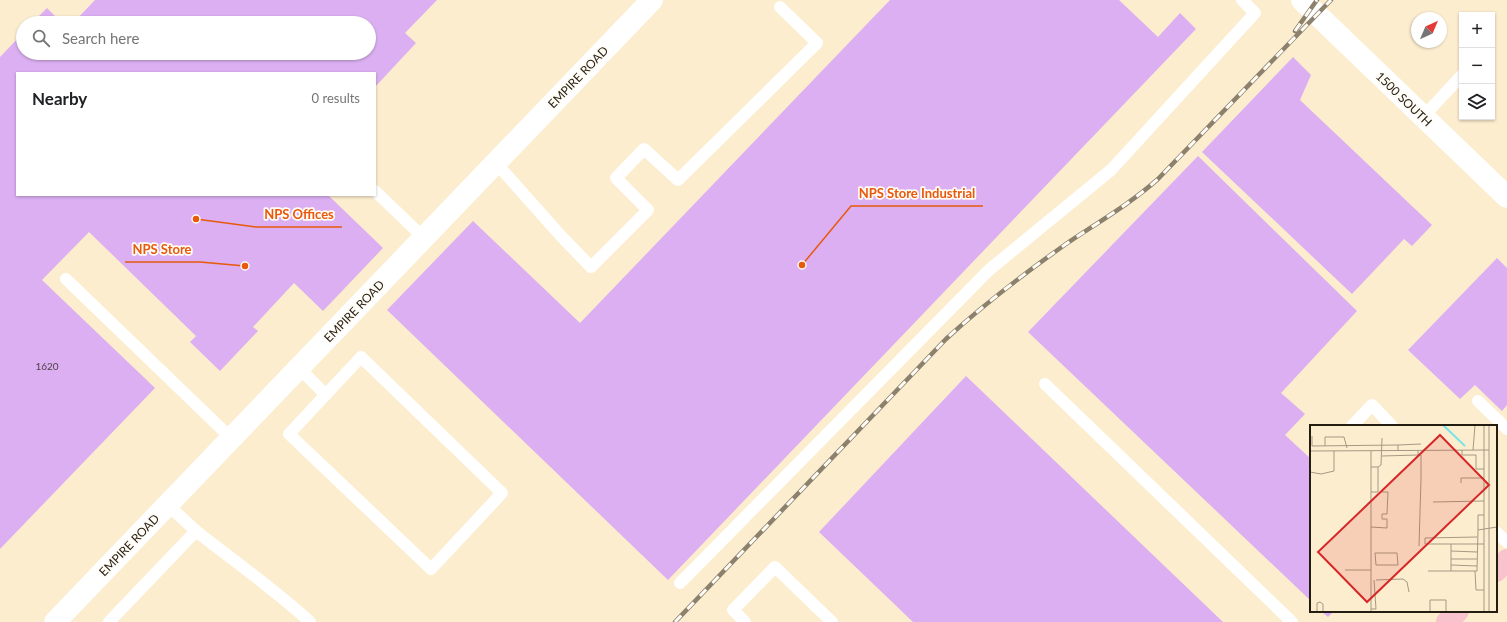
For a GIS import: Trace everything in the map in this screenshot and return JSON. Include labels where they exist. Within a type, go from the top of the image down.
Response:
[{"type":"main road","points":[[1497,571],[1507,560]]},
{"type":"main road","points":[[1447,622],[1457,612]]},
{"type":"street","name":"EMPIRE ROAD","points":[[55,622],[652,0]]},
{"type":"street","name":"1500 SOUTH","points":[[1302,0],[1507,198]]},
{"type":"lane","points":[[680,583],[989,270],[1111,170],[1255,13],[1242,0]]},
{"type":"lane","points":[[496,163],[561,236],[591,267],[648,210],[616,178],[644,149],[678,180],[818,43],[780,7]]},
{"type":"lane","points":[[1423,117],[1459,78]]},
{"type":"lane","points":[[376,192],[424,238]]},
{"type":"lane","points":[[66,279],[231,438]]},
{"type":"lane","points":[[361,357],[502,493],[431,569],[289,434],[326,395],[361,357]]},
{"type":"lane","points":[[299,368],[326,395]]},
{"type":"lane","points":[[1045,384],[1292,622]]},
{"type":"lane","points":[[1478,401],[1507,429]]},
{"type":"lane","points":[[1353,425],[1372,405],[1391,425]]},
{"type":"lane","points":[[168,505],[232,560],[286,600],[310,622]]},
{"type":"lane","points":[[109,622],[196,530]]},
{"type":"lane","points":[[1497,533],[1507,542]]},
{"type":"lane","points":[[745,622],[733,610],[775,567],[832,622]]},
{"type":"building","points":[[95,0],[437,0],[405,33],[416,43],[376,86],[376,72],[16,72],[16,196],[329,196],[383,248],[323,311],[294,283],[253,327],[258,331],[220,371],[190,342],[196,336],[89,232],[42,280],[155,388],[0,549],[0,57],[16,40],[16,60],[376,60],[376,16],[80,16]]},
{"type":"building","points":[[890,0],[1119,0],[1158,37],[1180,13],[1196,29],[668,580],[387,310],[473,221],[580,323]]},
{"type":"building","points":[[47,8],[55,16],[39,16]]},
{"type":"building","points":[[1293,57],[1311,75],[1300,100],[1432,225],[1412,246],[1404,239],[1352,294],[1202,152]]},
{"type":"building","points":[[1198,156],[1357,311],[1281,393],[1305,414],[1285,435],[1310,458],[1310,600],[1028,332]]},
{"type":"building","points":[[1497,258],[1507,268],[1507,405],[1502,411],[1475,385],[1460,399],[1408,350]]},
{"type":"building","points":[[966,376],[1223,622],[913,622],[819,532]]},
{"type":"building","points":[[1322,612],[1333,612],[1328,617]]},
{"type":"railway","points":[[1295,31],[1317,0]]},
{"type":"railway","points":[[675,622],[946,339],[1020,278],[1066,244],[1125,205],[1158,179],[1331,0]]},
{"type":"place","name":"NPS Offices","points":[[196,219]]},
{"type":"place","name":"NPS Store Industrial","points":[[802,265]]},
{"type":"place","name":"NPS Store","points":[[245,266]]}]
